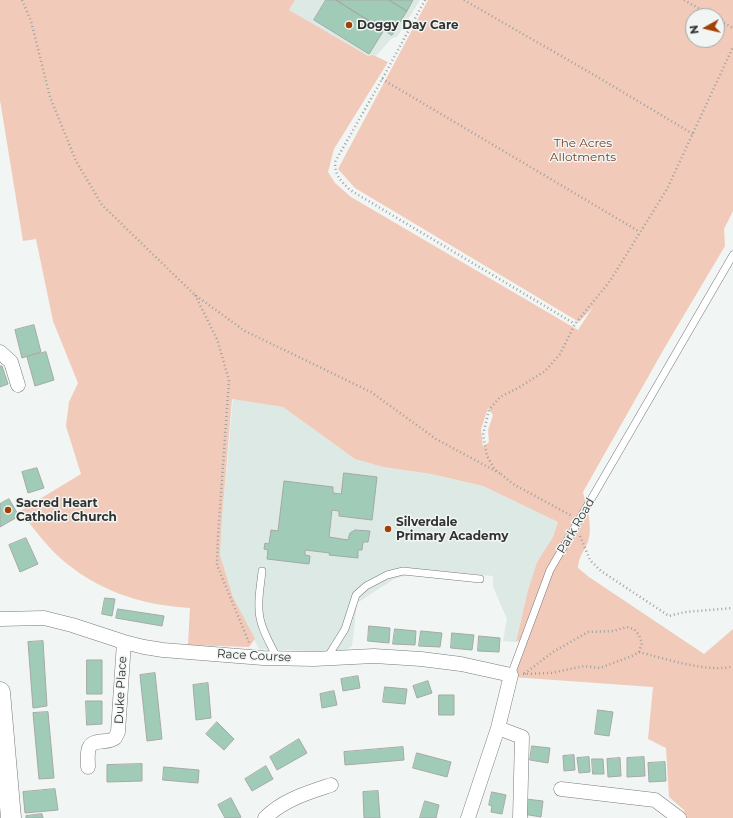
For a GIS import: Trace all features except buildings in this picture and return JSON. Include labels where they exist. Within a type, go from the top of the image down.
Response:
[{"type":"street","points":[[0,352],[11,362],[18,385]]},
{"type":"street","name":"Race Course","points":[[0,620],[44,618],[72,625],[124,642],[163,650],[255,658],[327,659],[374,656],[421,659],[518,674]]},
{"type":"street","name":"Duke Place","points":[[88,767],[89,748],[92,744],[115,738],[118,732],[124,642]]},
{"type":"street","name":"Park Road","points":[[468,818],[518,674]]},
{"type":"street","points":[[0,692],[11,818]]},
{"type":"street","points":[[498,728],[522,737],[520,818]]},
{"type":"street","points":[[265,818],[274,810],[301,795],[331,785]]},
{"type":"street","points":[[561,789],[655,800],[679,818]]},
{"type":"lane","name":"Park Road","points":[[518,674],[550,570],[733,255]]},
{"type":"lane","points":[[262,571],[259,604],[260,618],[277,658]]},
{"type":"lane","points":[[327,659],[345,629],[356,595],[366,586],[402,571],[480,579]]},
{"type":"path","points":[[22,0],[31,21],[50,97],[76,160],[102,205],[195,295],[245,331],[371,392],[436,439],[501,474]]},
{"type":"path","points":[[425,0],[335,162],[335,170],[338,178],[350,190],[575,324]]},
{"type":"path","points":[[464,0],[595,75],[693,134]]},
{"type":"path","points":[[684,0],[698,8]]},
{"type":"path","points":[[733,47],[667,189],[610,281],[575,324],[560,354],[545,371],[518,388],[500,397],[489,410],[483,435],[487,456],[494,468],[513,484],[578,523],[590,560],[601,571],[669,616],[684,612],[733,608]]},
{"type":"path","points":[[382,79],[640,232]]},
{"type":"path","points":[[195,295],[217,339],[229,380],[217,565],[255,658]]},
{"type":"path","points":[[627,626],[634,629],[639,635],[642,643],[639,652],[600,668],[584,666],[551,673],[518,674],[588,632],[613,631],[627,626]]},
{"type":"path","points":[[639,652],[680,663],[725,669],[733,666]]},
{"type":"shaded area","points":[[295,0],[420,0],[397,37],[392,38],[376,56],[369,56],[354,49],[289,10]]},
{"type":"shaded area","name":"Silverdale Primary Academy","points":[[233,399],[283,407],[355,459],[383,467],[430,474],[483,486],[558,522],[553,537],[537,562],[528,590],[516,642],[503,641],[507,619],[493,587],[493,576],[427,570],[394,579],[357,603],[352,646],[343,652],[259,649],[233,597],[220,555]]},
{"type":"green space","name":"The Acres Allotments","points":[[0,0],[295,0],[289,10],[368,56],[373,55],[388,62],[334,149],[328,172],[335,183],[351,197],[578,330],[593,307],[579,322],[355,188],[338,169],[428,0],[733,0],[733,211],[724,229],[725,246],[665,347],[583,492],[589,517],[590,529],[588,542],[580,558],[578,568],[589,577],[704,654],[733,629],[733,818],[686,818],[684,810],[669,797],[666,748],[648,739],[653,687],[512,677],[529,636],[516,642],[528,590],[537,562],[553,537],[558,522],[483,486],[431,474],[383,467],[355,459],[283,407],[232,399],[220,555],[233,597],[255,639],[249,647],[188,645],[190,608],[153,603],[119,594],[103,587],[72,568],[53,551],[20,511],[81,474],[66,426],[69,402],[78,383],[53,321],[36,239],[23,241],[0,100]],"holes":[[[488,408],[493,415],[488,430],[489,442],[483,447],[481,429]]]},
{"type":"place","name":"Doggy Day Care","points":[[349,25]]},
{"type":"place","name":"Sacred Heart Catholic Church","points":[[8,510]]},
{"type":"place","name":"Silverdale Primary Academy","points":[[388,529]]}]
